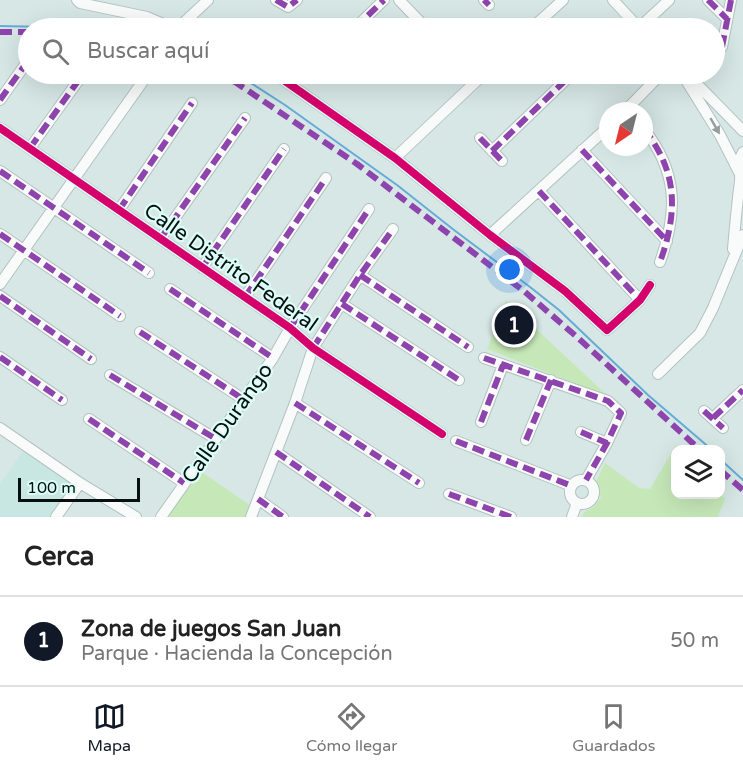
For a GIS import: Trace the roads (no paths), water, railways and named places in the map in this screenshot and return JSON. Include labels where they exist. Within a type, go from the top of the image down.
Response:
[{"type":"street","points":[[77,0],[80,3],[147,18]]},
{"type":"street","points":[[189,18],[208,0]]},
{"type":"street","points":[[276,0],[288,7],[297,0]]},
{"type":"street","points":[[365,18],[384,0]]},
{"type":"street","points":[[399,0],[416,18]]},
{"type":"street","points":[[543,18],[563,0]]},
{"type":"street","points":[[613,0],[629,18]]},
{"type":"street","points":[[650,18],[669,0]]},
{"type":"street","points":[[708,0],[728,19]]},
{"type":"street","points":[[725,33],[731,0]]},
{"type":"street","points":[[0,100],[18,75]]},
{"type":"street","points":[[30,148],[76,84]]},
{"type":"street","points":[[0,284],[141,84]]},
{"type":"street","points":[[289,84],[395,158],[490,235],[565,291],[608,330],[640,300],[650,285]]},
{"type":"street","points":[[395,158],[466,84]]},
{"type":"street","points":[[492,150],[561,84]]},
{"type":"street","points":[[634,102],[651,84]]},
{"type":"street","points":[[689,84],[720,135],[742,179]]},
{"type":"street","points":[[697,84],[743,131]]},
{"type":"street","points":[[119,210],[192,103]]},
{"type":"street","points":[[161,238],[245,118]]},
{"type":"street","name":"Calle Distrito Federal","points":[[0,128],[290,328],[313,348],[442,434]]},
{"type":"street","points":[[490,235],[599,134]]},
{"type":"street","points":[[480,138],[502,161]]},
{"type":"street","points":[[653,143],[666,166],[671,184],[673,218],[660,262]]},
{"type":"street","points":[[202,268],[284,149]]},
{"type":"street","points":[[582,150],[668,241]]},
{"type":"street","points":[[732,259],[736,206],[742,179],[738,167],[743,152]]},
{"type":"street","points":[[0,171],[149,273]]},
{"type":"street","points":[[245,297],[326,178]]},
{"type":"street","points":[[539,191],[640,300]]},
{"type":"street","name":"Calle Durango","points":[[161,517],[273,358],[290,328],[369,209]]},
{"type":"street","points":[[251,517],[295,403],[313,348],[393,229]]},
{"type":"street","points":[[0,234],[120,316]]},
{"type":"street","points":[[658,374],[700,333],[713,308],[743,235]]},
{"type":"street","points":[[360,275],[468,347]]},
{"type":"street","points":[[170,289],[273,358]]},
{"type":"street","points":[[0,296],[91,359]]},
{"type":"street","points":[[342,304],[459,380]]},
{"type":"street","points":[[140,332],[243,399]]},
{"type":"street","points":[[0,357],[62,400]]},
{"type":"street","points":[[484,358],[608,401],[621,413],[608,443],[586,480]]},
{"type":"street","points":[[481,423],[503,365]]},
{"type":"street","points":[[110,375],[216,439]]},
{"type":"street","points":[[525,440],[550,380]]},
{"type":"street","points":[[723,428],[709,415],[743,390]]},
{"type":"street","points":[[295,403],[419,483]]},
{"type":"street","points":[[89,419],[184,483]]},
{"type":"street","points":[[0,428],[80,483],[136,517]]},
{"type":"street","points":[[581,432],[608,443]]},
{"type":"street","points":[[456,441],[572,486]]},
{"type":"street","points":[[276,452],[370,517]]},
{"type":"street","points":[[586,480],[592,485],[594,497],[589,503],[578,503],[570,495],[572,486],[578,481],[586,480]]},
{"type":"street","points":[[56,517],[80,483]]},
{"type":"street","points":[[449,494],[511,517]]},
{"type":"street","points":[[258,499],[283,517]]},
{"type":"street","points":[[572,517],[578,503]]},
{"type":"waterway","points":[[0,26],[18,26]]},
{"type":"waterway","points":[[252,84],[397,185],[559,310],[648,395],[706,445]]},
{"type":"waterway","points":[[725,464],[743,480]]},
{"type":"place","name":"Zona de juegos San Juan","points":[[514,325]]}]
